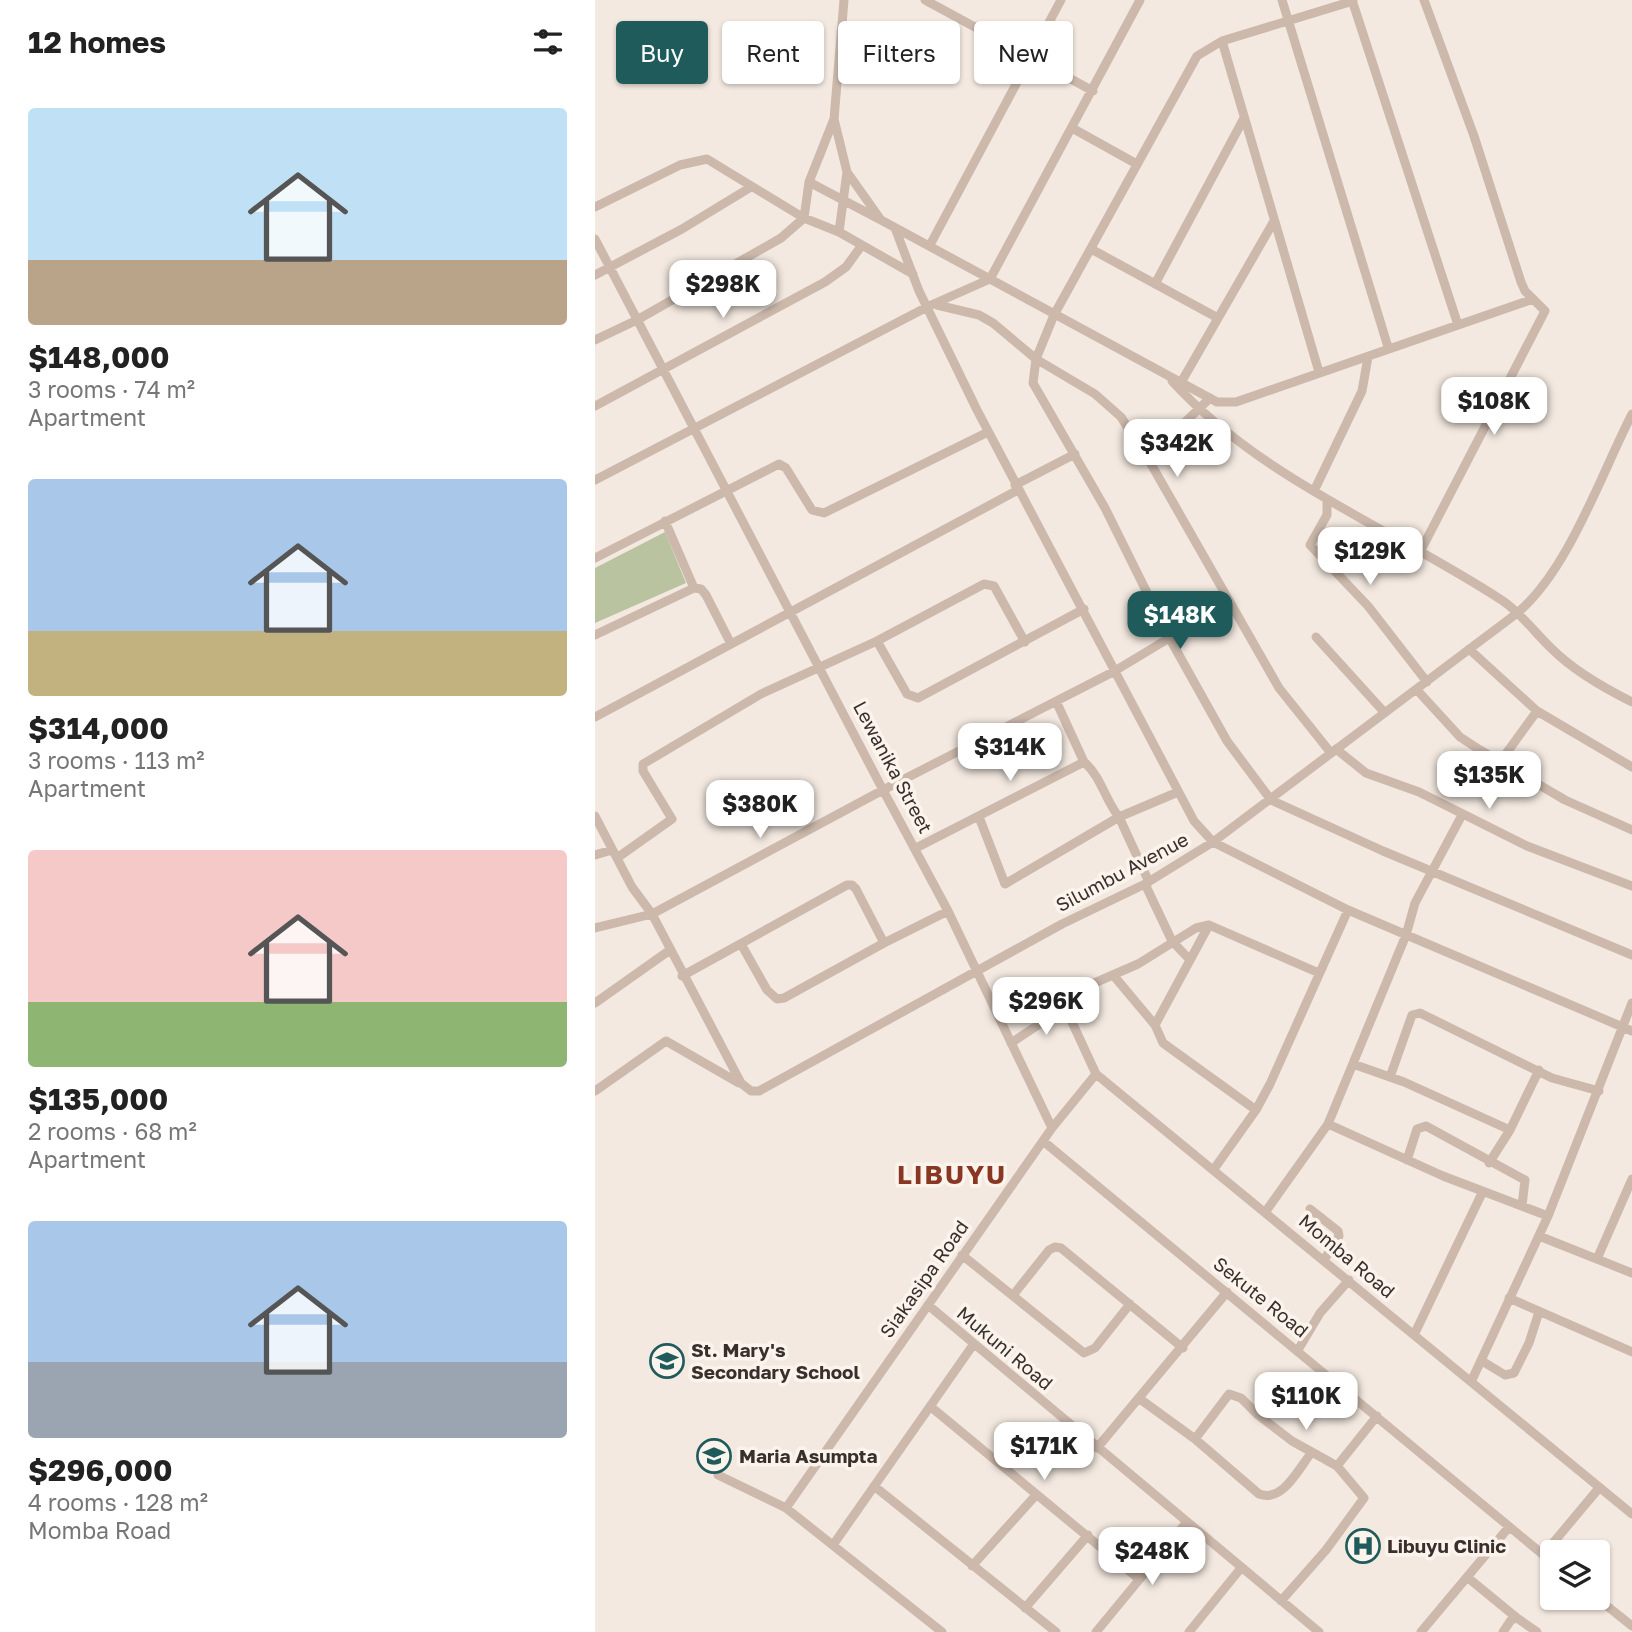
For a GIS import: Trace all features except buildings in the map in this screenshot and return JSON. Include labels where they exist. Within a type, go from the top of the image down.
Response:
[{"type":"street","points":[[595,340],[637,320],[781,237],[804,218],[809,182],[834,119],[844,0]]},
{"type":"street","points":[[925,0],[974,28]]},
{"type":"street","points":[[1050,21],[1061,0]]},
{"type":"street","points":[[595,480],[990,279],[1140,0]]},
{"type":"street","points":[[1282,0],[1388,347]]},
{"type":"street","points":[[1420,552],[1545,311],[1532,299],[1521,282],[1474,136],[1424,0]]},
{"type":"street","points":[[1458,325],[1352,1],[1222,41],[1197,56],[1135,163],[1054,314],[1036,359],[1033,383],[1125,545],[1170,639],[1227,741],[1271,800],[1322,825],[1632,955]]},
{"type":"street","points":[[1222,41],[1319,372]]},
{"type":"street","points":[[1073,81],[1093,91]]},
{"type":"street","points":[[930,245],[1017,84]]},
{"type":"street","points":[[834,119],[848,172],[881,220]]},
{"type":"street","points":[[1155,284],[1243,120]]},
{"type":"street","points":[[1072,128],[1135,163]]},
{"type":"street","points":[[595,207],[680,165],[707,159],[804,218],[839,232],[913,274]]},
{"type":"street","points":[[839,232],[848,172]]},
{"type":"street","points":[[809,182],[930,245],[1180,385],[1227,404],[1532,299]]},
{"type":"street","points":[[595,275],[751,187]]},
{"type":"street","points":[[1180,385],[1274,221]]},
{"type":"street","points":[[895,228],[913,274],[933,306],[988,432],[1016,488],[1084,609],[1113,672],[1193,821],[1213,842],[1348,910],[1632,1031]]},
{"type":"street","name":"Lewanika Street","points":[[595,239],[792,611],[883,790],[916,848],[1052,1128]]},
{"type":"street","points":[[595,406],[837,274],[862,245]]},
{"type":"street","points":[[1091,249],[1218,318]]},
{"type":"street","points":[[933,306],[986,319],[1036,359],[1108,404],[1121,417],[1151,464],[1279,688],[1333,751],[1366,773],[1419,792],[1527,846],[1632,887]]},
{"type":"street","points":[[1314,491],[1362,391],[1368,357]]},
{"type":"street","points":[[1180,385],[1198,410],[1226,434],[1327,499],[1505,602],[1555,652],[1632,702]]},
{"type":"street","points":[[1151,464],[1178,429],[1210,398]]},
{"type":"street","name":"Silumbu Avenue","points":[[741,1083],[751,1091],[759,1091],[976,971],[1147,883],[1213,842],[1271,800],[1533,601],[1558,563],[1632,414]]},
{"type":"street","points":[[595,558],[726,490],[783,465],[812,510],[824,513],[988,432]]},
{"type":"street","points":[[595,716],[792,611],[1075,454]]},
{"type":"street","points":[[1327,499],[1327,515],[1310,545],[1368,606],[1427,682]]},
{"type":"street","points":[[666,520],[694,588]]},
{"type":"street","points":[[595,855],[614,854],[672,819],[643,771],[643,764],[761,694],[877,641],[989,584],[997,590],[1025,642]]},
{"type":"street","points":[[595,635],[694,588],[701,589],[706,595],[731,644]]},
{"type":"street","points":[[595,928],[652,914],[883,790],[1113,672],[1230,602]]},
{"type":"street","points":[[877,641],[912,698],[1025,642],[1084,609]]},
{"type":"street","points":[[1316,637],[1384,712]]},
{"type":"street","points":[[1469,649],[1537,711],[1632,767]]},
{"type":"street","points":[[1417,690],[1461,737],[1565,800],[1632,830]]},
{"type":"street","points":[[1056,701],[1084,762],[1091,769],[1110,806],[1119,817],[1172,941],[1190,960]]},
{"type":"street","points":[[1500,762],[1537,711]]},
{"type":"street","points":[[916,848],[1084,762]]},
{"type":"street","points":[[979,817],[1005,884],[1119,817],[1178,792]]},
{"type":"street","points":[[1266,1211],[1328,1124],[1406,935],[1415,903],[1462,815]]},
{"type":"street","points":[[595,816],[614,854],[652,914],[682,976],[741,1083]]},
{"type":"street","points":[[682,976],[852,885],[884,943]]},
{"type":"street","points":[[1214,1169],[1256,1110],[1348,910]]},
{"type":"street","points":[[741,944],[767,990],[777,999],[784,998],[948,911]]},
{"type":"street","points":[[1011,1042],[1065,1007],[1092,985],[1114,976],[1196,928],[1209,925],[1319,974]]},
{"type":"street","points":[[1155,1025],[1209,925]]},
{"type":"street","points":[[595,1003],[670,950]]},
{"type":"street","points":[[1114,976],[1155,1025],[1163,1043],[1256,1110]]},
{"type":"street","points":[[1472,1382],[1548,1216],[1632,1003]]},
{"type":"street","name":"Momba Road","points":[[1065,1007],[1096,1074],[1632,1514]]},
{"type":"street","points":[[1389,1077],[1415,1012],[1566,1084],[1599,1091]]},
{"type":"street","points":[[595,1091],[666,1041],[741,1083]]},
{"type":"street","points":[[1353,1063],[1510,1130]]},
{"type":"street","points":[[1489,1163],[1510,1130],[1539,1070]]},
{"type":"street","name":"Siakasipa Road","points":[[786,1508],[1052,1128],[1096,1074]]},
{"type":"street","points":[[1328,1124],[1406,1160],[1548,1216]]},
{"type":"street","points":[[1406,1160],[1417,1129],[1426,1126],[1489,1163],[1525,1180],[1522,1206]]},
{"type":"street","name":"Sekute Road","points":[[1043,1141],[1540,1553]]},
{"type":"street","points":[[1597,1259],[1632,1179]]},
{"type":"street","points":[[1414,1335],[1483,1191]]},
{"type":"street","points":[[1310,1209],[1338,1231],[1337,1241],[1324,1260]]},
{"type":"street","points":[[1539,1236],[1632,1273]]},
{"type":"street","points":[[1014,1294],[1055,1247],[1183,1348]]},
{"type":"street","points":[[962,1255],[1014,1294],[1084,1353],[1095,1348],[1130,1304]]},
{"type":"street","points":[[1298,1350],[1320,1313],[1349,1280]]},
{"type":"street","points":[[1097,1448],[1227,1292]]},
{"type":"street","points":[[1509,1298],[1632,1352]]},
{"type":"street","name":"Mukuni Road","points":[[928,1305],[1319,1632]]},
{"type":"street","points":[[1482,1361],[1504,1375],[1514,1373],[1529,1343],[1539,1312]]},
{"type":"street","points":[[833,1545],[973,1345]]},
{"type":"street","points":[[1195,1439],[1229,1394],[1241,1398],[1272,1427],[1337,1466],[1364,1498],[1326,1550],[1281,1601]]},
{"type":"street","points":[[1140,1399],[1195,1439],[1259,1494],[1271,1498],[1278,1494],[1312,1452]]},
{"type":"street","points":[[931,1406],[1139,1579]]},
{"type":"street","points":[[1337,1466],[1377,1416]]},
{"type":"street","points":[[718,1475],[786,1508],[942,1632]]},
{"type":"street","points":[[874,1486],[1056,1632]]},
{"type":"street","points":[[1556,1540],[1599,1488]]},
{"type":"street","points":[[972,1566],[1036,1495]]},
{"type":"street","points":[[1096,1632],[1186,1523]]},
{"type":"street","points":[[1421,1632],[1509,1527]]},
{"type":"street","points":[[1025,1608],[1088,1535]]},
{"type":"street","points":[[1189,1632],[1241,1568]]},
{"type":"street","points":[[1467,1577],[1537,1632]]},
{"type":"street","points":[[1610,1608],[1632,1626]]},
{"type":"street","points":[[1503,1632],[1511,1620],[1517,1618]]},
{"type":"green space","points":[[665,532],[686,583],[595,623],[595,568]]},
{"type":"place","name":"St. Mary's Secondary School","points":[[667,1361]]},
{"type":"place","name":"Maria Asumpta","points":[[714,1456]]},
{"type":"place","name":"Libuyu Clinic","points":[[1363,1546]]},
{"type":"district","name":"LIBUYU","points":[[952,1175]]}]
